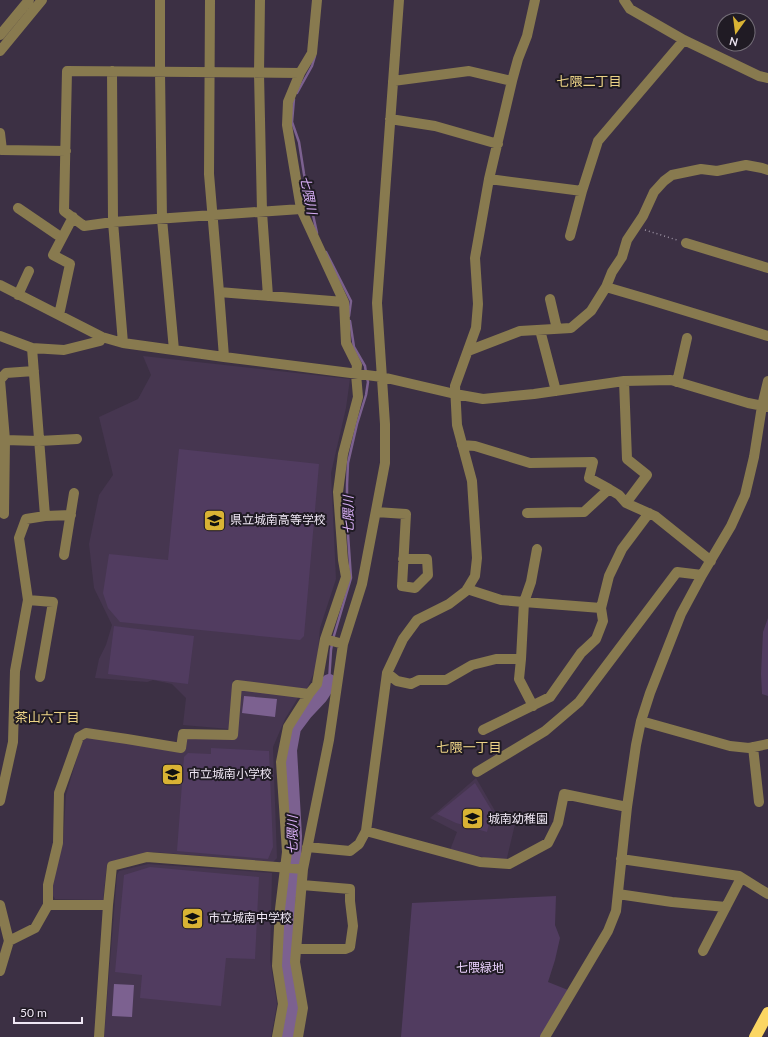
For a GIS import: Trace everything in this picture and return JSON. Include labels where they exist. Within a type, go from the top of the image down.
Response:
[{"type":"highway","points":[[755,1037],[768,1013]]},
{"type":"street","points":[[0,34],[29,0]]},
{"type":"street","points":[[0,51],[42,0]]},
{"type":"street","points":[[160,0],[162,219],[174,350]]},
{"type":"street","points":[[210,0],[209,174],[224,357]]},
{"type":"street","points":[[260,0],[259,73],[262,212],[268,296]]},
{"type":"street","points":[[298,1037],[303,1008],[295,962],[303,869],[329,740],[334,641],[346,578],[343,560],[338,492],[343,454],[358,397],[359,374],[357,365],[346,343],[344,302],[301,209],[287,125],[288,102],[300,73],[312,53],[317,0]]},
{"type":"street","points":[[277,1037],[283,1004],[277,966],[280,909],[287,852],[281,762],[288,727],[317,684],[334,641],[362,584],[385,463],[385,424],[379,376],[377,303],[399,0]]},
{"type":"street","points":[[307,847],[350,851],[359,844],[366,831],[387,673],[403,639],[417,620],[449,604],[467,589],[476,576],[477,558],[472,481],[456,425],[455,386],[476,328],[478,304],[475,258],[489,179],[512,81],[518,59],[527,36],[536,0]]},
{"type":"street","points":[[624,0],[630,8],[684,40],[759,76],[768,78]]},
{"type":"street","points":[[570,236],[582,191],[598,141],[684,40]]},
{"type":"street","points":[[300,73],[67,71],[64,211],[84,226],[114,222],[301,209]]},
{"type":"street","points":[[112,71],[114,222],[123,343]]},
{"type":"street","points":[[393,80],[469,71],[512,81]]},
{"type":"street","points":[[390,119],[435,126],[498,144]]},
{"type":"street","points":[[0,133],[2,150],[66,151]]},
{"type":"street","points":[[468,351],[520,331],[570,328],[591,311],[606,287],[612,272],[622,257],[627,240],[643,216],[654,192],[672,175],[701,169],[717,171],[746,166],[768,170]]},
{"type":"street","points":[[489,179],[582,191]]},
{"type":"street","points":[[18,208],[62,238]]},
{"type":"street","points":[[59,315],[70,264],[53,255],[72,217]]},
{"type":"street","points":[[686,244],[768,268]]},
{"type":"street","points":[[18,295],[29,271]]},
{"type":"street","points":[[0,286],[102,337],[123,343],[379,376],[483,399],[556,391],[624,381],[671,380],[765,407]]},
{"type":"street","points":[[606,287],[647,298],[768,336]]},
{"type":"street","points":[[219,292],[344,302]]},
{"type":"street","points":[[550,299],[557,329]]},
{"type":"street","points":[[540,330],[556,391]]},
{"type":"street","points":[[0,336],[32,348],[64,350],[100,341],[102,337]]},
{"type":"street","points":[[677,382],[687,338]]},
{"type":"street","points":[[32,348],[45,516]]},
{"type":"street","points":[[4,514],[5,440],[0,380],[6,373],[34,371]]},
{"type":"street","points":[[624,381],[627,459],[647,475],[626,503]]},
{"type":"street","points":[[545,1037],[608,931],[616,911],[627,807],[641,721],[650,693],[681,614],[731,526],[745,494],[765,407],[768,381]]},
{"type":"street","points":[[5,440],[39,441],[77,439]]},
{"type":"street","points":[[462,445],[475,446],[530,463],[593,462],[589,478],[619,495],[626,503],[655,516],[711,561]]},
{"type":"street","points":[[527,513],[584,512],[608,489]]},
{"type":"street","points":[[64,556],[74,493]]},
{"type":"street","points":[[376,512],[406,514],[403,559]]},
{"type":"street","points":[[483,730],[550,697],[580,653],[596,639],[603,621],[600,608],[609,576],[622,549],[649,513]]},
{"type":"street","points":[[0,801],[13,742],[15,671],[28,600],[19,538],[26,520],[45,516],[71,515]]},
{"type":"street","points":[[533,706],[518,680],[521,659],[524,602],[531,582],[537,549]]},
{"type":"street","points":[[477,772],[545,731],[579,702],[677,572],[702,575]]},
{"type":"street","points":[[467,589],[501,600],[600,608]]},
{"type":"street","points":[[28,600],[53,602],[40,677]]},
{"type":"street","points":[[387,673],[397,681],[411,684],[419,680],[446,680],[472,665],[496,659],[521,659]]},
{"type":"street","points":[[6,937],[35,928],[48,905],[48,885],[58,842],[59,793],[79,737],[86,733],[181,748],[183,734],[233,734],[237,685],[309,694]]},
{"type":"street","points":[[641,721],[730,746],[749,748],[768,744]]},
{"type":"street","points":[[753,747],[759,802]]},
{"type":"street","points":[[366,831],[480,862],[509,864],[548,843],[558,823],[564,794],[627,807]]},
{"type":"street","points":[[99,1037],[112,866],[147,857],[303,869]]},
{"type":"street","points":[[621,859],[739,876],[768,894]]},
{"type":"street","points":[[703,950],[741,878]]},
{"type":"street","points":[[296,949],[345,949],[350,947],[353,926],[350,889],[302,885]]},
{"type":"street","points":[[618,894],[726,908]]},
{"type":"street","points":[[0,905],[6,937],[0,971]]},
{"type":"street","points":[[48,905],[108,905]]},
{"type":"path","points":[[636,227],[686,244]]},
{"type":"shaded area","name":"県立城南高等学校","points":[[143,356],[350,379],[346,408],[331,473],[336,579],[320,628],[317,665],[307,689],[233,680],[229,729],[183,725],[186,698],[172,684],[153,680],[147,682],[95,678],[99,659],[106,645],[112,625],[94,588],[89,544],[99,495],[113,475],[99,417],[138,399],[151,375]]},
{"type":"shaded area","name":"市立城南小学校","points":[[241,689],[299,696],[285,719],[273,747],[277,858],[273,862],[153,852],[107,864],[103,900],[55,899],[52,894],[54,874],[63,843],[66,795],[82,741],[89,737],[183,753],[186,739],[189,736],[234,737]]},
{"type":"shaded area","points":[[244,696],[277,699],[275,717],[242,713]]},
{"type":"shaded area","name":"城南幼稚園","points":[[476,778],[498,816],[516,820],[506,862],[450,850],[457,832],[430,818]]},
{"type":"shaded area","name":"市立城南中学校","points":[[148,864],[272,873],[270,960],[277,1004],[271,1037],[104,1037],[117,875],[119,871]]},
{"type":"shaded area","points":[[114,984],[134,985],[132,1017],[112,1016]]},
{"type":"green space","points":[[179,449],[319,464],[304,636],[300,640],[120,622],[108,608],[103,593],[109,554],[168,560]]},
{"type":"green space","points":[[768,618],[768,696],[762,694],[761,674],[763,632]]},
{"type":"green space","points":[[114,626],[194,636],[188,684],[108,674]]},
{"type":"green space","points":[[211,748],[269,751],[273,847],[268,859],[177,851],[184,757],[188,753],[211,754]]},
{"type":"green space","points":[[475,783],[492,811],[487,832],[456,823],[437,814]]},
{"type":"green space","points":[[150,867],[259,877],[255,959],[226,958],[221,1006],[140,998],[142,975],[115,972],[124,875]]},
{"type":"green space","name":"七隈緑地","points":[[556,896],[555,925],[560,938],[548,982],[568,990],[540,1037],[401,1037],[412,903]]},
{"type":"waterway","name":"七隈川","points":[[297,93],[312,66],[315,56]]},
{"type":"waterway","name":"七隈川","points":[[294,99],[292,122],[299,142],[304,174],[317,233]]},
{"type":"waterway","name":"七隈川","points":[[326,252],[351,301],[349,316]]},
{"type":"waterway","name":"七隈川","points":[[350,321],[354,347],[365,366],[366,373]]},
{"type":"waterway","name":"七隈川","points":[[333,639],[351,578],[347,520],[348,463],[357,424],[366,395],[368,382],[367,378]]},
{"type":"waterway","name":"七隈川","points":[[329,682],[332,644]]},
{"type":"waterway","name":"七隈川","points":[[287,1037],[291,1003],[285,966],[288,896],[293,864],[294,836],[289,750],[293,728],[320,696],[329,682]]},
{"type":"place","name":"県立城南高等学校","points":[[214,520]]},
{"type":"place","name":"市立城南小学校","points":[[173,774]]},
{"type":"place","name":"城南幼稚園","points":[[472,819]]},
{"type":"place","name":"市立城南中学校","points":[[192,918]]},
{"type":"district","name":"七隈二丁目","points":[[589,81]]},
{"type":"district","name":"茶山六丁目","points":[[47,717]]},
{"type":"district","name":"七隈一丁目","points":[[469,747]]}]
